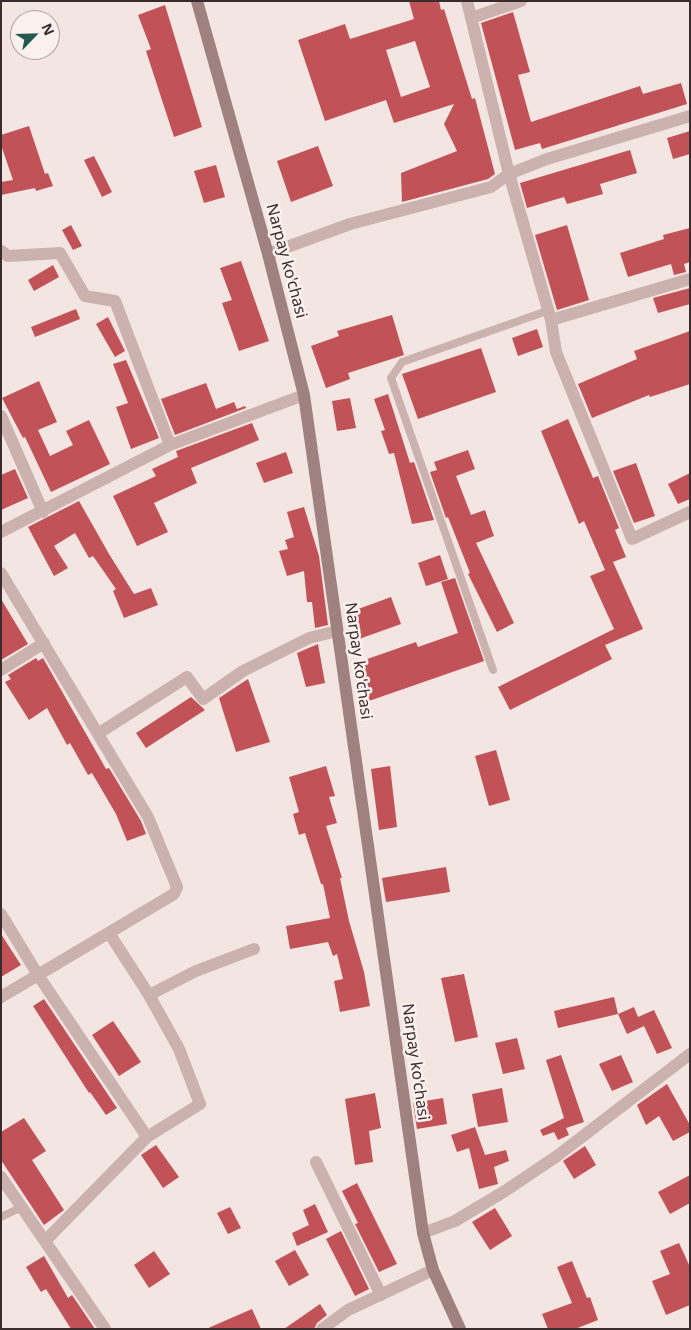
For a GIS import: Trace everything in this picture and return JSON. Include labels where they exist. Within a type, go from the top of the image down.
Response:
[{"type":"main road","name":"Narpay ko'chasi","points":[[197,1],[268,254],[304,395],[423,1233],[433,1270],[460,1329]]},
{"type":"street","points":[[467,1],[509,174],[549,316],[556,352],[632,539],[690,512]]},
{"type":"street","points":[[471,18],[521,1]]},
{"type":"street","points":[[268,254],[350,224],[491,187],[509,174],[547,159],[690,116]]},
{"type":"street","points":[[1,251],[8,256],[60,253],[85,296],[115,301],[170,445]]},
{"type":"street","points":[[549,316],[690,279]]},
{"type":"street","points":[[1,532],[170,445],[304,395]]},
{"type":"street","points":[[1,416],[43,512]]},
{"type":"street","points":[[1,572],[148,817],[177,888],[174,894],[1,997]]},
{"type":"street","points":[[99,734],[187,677],[203,699],[244,671],[309,638],[337,632]]},
{"type":"street","points":[[1,670],[44,643]]},
{"type":"street","points":[[1,914],[38,975],[147,1136]]},
{"type":"street","points":[[45,1241],[147,1136],[200,1104],[180,1049],[149,995],[109,933]]},
{"type":"street","points":[[149,995],[196,971],[254,949]]},
{"type":"street","points":[[423,1233],[455,1221],[505,1192],[557,1156],[690,1054]]},
{"type":"street","points":[[316,1162],[381,1295]]},
{"type":"street","points":[[1,1177],[105,1329]]},
{"type":"street","points":[[322,1329],[348,1310],[433,1270]]},
{"type":"lane","points":[[493,670],[391,378],[402,362],[549,316]]},
{"type":"lane","points":[[1,1217],[22,1207]]},
{"type":"building","points":[[409,1],[439,1],[441,10],[444,9],[472,99],[475,98],[495,174],[488,179],[402,202],[401,173],[457,151],[444,124],[454,104],[394,123],[386,100],[325,121],[298,40],[345,24],[350,39],[414,19]],"holes":[[[415,41],[430,87],[401,97],[386,50]]]},
{"type":"building","points":[[165,5],[202,127],[174,137],[146,51],[151,49],[138,15]]},
{"type":"building","points":[[513,12],[530,72],[518,75],[531,122],[640,86],[643,94],[681,83],[687,104],[542,149],[540,143],[515,150],[481,23]]},
{"type":"building","points":[[29,126],[45,174],[48,173],[53,186],[36,191],[35,188],[1,195],[1,182],[13,180],[1,145],[1,135]]},
{"type":"building","points":[[690,131],[690,154],[673,159],[667,138]]},
{"type":"building","points":[[318,146],[333,186],[291,202],[277,161]]},
{"type":"building","points":[[630,150],[637,173],[600,184],[603,194],[567,204],[564,197],[527,208],[520,183]]},
{"type":"building","points":[[94,156],[112,192],[102,197],[84,160]]},
{"type":"building","points":[[216,165],[225,197],[204,203],[194,171]]},
{"type":"building","points":[[71,225],[82,246],[73,250],[62,230]]},
{"type":"building","points":[[567,225],[589,300],[557,310],[535,235]]},
{"type":"building","points":[[690,228],[690,262],[684,264],[686,272],[674,275],[671,264],[628,277],[620,253],[664,239],[663,235]]},
{"type":"building","points":[[241,261],[269,341],[239,351],[222,303],[232,300],[220,268]]},
{"type":"building","points":[[53,265],[59,277],[34,291],[28,280]]},
{"type":"building","points":[[690,288],[690,304],[658,313],[653,298]]},
{"type":"building","points":[[76,309],[80,319],[35,337],[31,327]]},
{"type":"building","points":[[392,315],[404,355],[348,373],[350,379],[326,388],[311,346],[339,336],[337,331]]},
{"type":"building","points":[[108,317],[125,351],[115,357],[96,324]]},
{"type":"building","points":[[537,329],[543,347],[518,356],[512,338]]},
{"type":"building","points":[[690,331],[690,384],[650,397],[649,395],[592,418],[578,384],[637,359],[634,351]]},
{"type":"building","points":[[481,348],[496,392],[418,419],[402,374]]},
{"type":"building","points":[[126,360],[159,438],[131,449],[116,407],[128,403],[113,364]]},
{"type":"building","points":[[39,381],[57,422],[38,430],[50,456],[73,445],[66,431],[89,420],[110,464],[51,492],[25,437],[23,438],[2,398]]},
{"type":"building","points":[[206,383],[216,409],[234,402],[237,409],[245,406],[246,408],[175,435],[161,399]]},
{"type":"building","points":[[388,394],[410,463],[414,462],[434,520],[412,524],[394,453],[389,454],[381,431],[385,430],[374,399]]},
{"type":"building","points":[[350,398],[356,428],[337,431],[332,401]]},
{"type":"building","points":[[568,419],[593,478],[598,476],[619,528],[615,530],[626,557],[613,562],[643,629],[605,645],[612,659],[510,710],[498,687],[614,629],[590,576],[605,570],[584,521],[579,524],[541,431]]},
{"type":"building","points":[[252,423],[259,440],[191,468],[197,483],[154,503],[168,532],[137,546],[113,496],[156,476],[152,469],[178,457],[176,451]]},
{"type":"building","points":[[468,450],[475,469],[456,476],[471,515],[485,510],[494,536],[476,543],[514,623],[497,632],[468,574],[470,573],[448,517],[446,518],[430,472],[437,470],[434,462]]},
{"type":"building","points":[[286,452],[293,473],[264,483],[256,463]]},
{"type":"building","points":[[636,463],[655,516],[634,523],[613,471]]},
{"type":"building","points":[[15,469],[28,498],[1,510],[1,475]]},
{"type":"building","points":[[690,473],[690,499],[678,504],[668,484]]},
{"type":"building","points":[[79,501],[134,594],[151,588],[158,605],[124,618],[113,591],[116,589],[93,556],[89,558],[75,533],[54,546],[68,568],[54,576],[28,527]]},
{"type":"building","points":[[304,507],[319,556],[328,625],[315,628],[312,602],[307,602],[304,571],[287,576],[279,551],[288,549],[285,540],[294,537],[287,512]]},
{"type":"building","points":[[440,555],[448,579],[426,586],[418,563]]},
{"type":"building","points":[[455,578],[484,661],[366,702],[353,664],[416,642],[418,647],[458,633],[441,582]]},
{"type":"building","points":[[391,597],[401,624],[359,639],[350,612]]},
{"type":"building","points":[[1,599],[28,644],[1,660]]},
{"type":"building","points":[[318,644],[325,683],[306,687],[297,653]]},
{"type":"building","points":[[36,658],[38,661],[43,658],[106,769],[109,768],[141,821],[146,834],[127,841],[116,814],[92,773],[88,775],[70,743],[67,745],[47,708],[29,720],[5,682],[11,679],[8,675]]},
{"type":"building","points":[[248,679],[270,742],[236,752],[219,698]]},
{"type":"building","points":[[191,697],[205,710],[146,748],[136,733]]},
{"type":"building","points":[[496,750],[510,800],[489,806],[475,756]]},
{"type":"building","points":[[326,766],[335,796],[329,797],[337,823],[326,826],[342,878],[340,878],[349,921],[364,972],[370,1006],[340,1012],[334,981],[343,979],[337,954],[333,956],[328,942],[290,949],[286,926],[330,918],[323,884],[321,884],[305,833],[299,835],[293,814],[299,812],[289,777]]},
{"type":"building","points":[[390,766],[397,827],[379,830],[371,769]]},
{"type":"building","points":[[446,867],[450,892],[386,902],[382,878]]},
{"type":"building","points":[[1,934],[21,965],[1,977]]},
{"type":"building","points":[[464,974],[478,1037],[455,1042],[441,978]]},
{"type":"building","points":[[614,997],[618,1014],[558,1028],[554,1011]]},
{"type":"building","points":[[44,999],[117,1108],[106,1115],[89,1093],[33,1006]]},
{"type":"building","points":[[634,1007],[638,1017],[654,1010],[672,1048],[657,1054],[644,1026],[627,1034],[618,1014]]},
{"type":"building","points":[[113,1021],[141,1062],[119,1076],[92,1035]]},
{"type":"building","points":[[517,1038],[525,1069],[503,1074],[495,1043]]},
{"type":"building","points":[[561,1055],[584,1122],[566,1128],[569,1135],[558,1140],[554,1132],[543,1136],[540,1130],[564,1118],[546,1060]]},
{"type":"building","points":[[621,1055],[633,1082],[612,1091],[599,1064]]},
{"type":"building","points":[[667,1084],[690,1125],[690,1132],[673,1141],[659,1116],[646,1125],[637,1105]]},
{"type":"building","points":[[502,1088],[508,1122],[478,1127],[472,1094]]},
{"type":"building","points":[[375,1093],[381,1128],[369,1131],[373,1162],[355,1165],[345,1099]]},
{"type":"building","points":[[443,1098],[447,1124],[417,1129],[413,1103]]},
{"type":"building","points":[[24,1118],[46,1151],[32,1160],[64,1210],[44,1225],[1,1160],[1,1132]]},
{"type":"building","points":[[475,1127],[485,1155],[506,1150],[509,1161],[494,1167],[498,1184],[479,1189],[469,1148],[457,1152],[451,1135]]},
{"type":"building","points":[[156,1145],[179,1177],[163,1188],[141,1155]]},
{"type":"building","points":[[585,1146],[596,1165],[574,1179],[563,1161]]},
{"type":"building","points":[[690,1175],[690,1203],[670,1214],[658,1192]]},
{"type":"building","points":[[357,1183],[397,1264],[379,1272],[355,1224],[358,1223],[342,1191]]},
{"type":"building","points":[[315,1204],[328,1232],[297,1246],[292,1233],[309,1225],[303,1210]]},
{"type":"building","points":[[230,1207],[241,1228],[228,1234],[217,1213]]},
{"type":"building","points":[[495,1208],[512,1236],[490,1250],[472,1222]]},
{"type":"building","points":[[341,1231],[369,1289],[355,1296],[326,1239]]},
{"type":"building","points":[[679,1243],[690,1267],[690,1305],[666,1315],[652,1281],[670,1274],[660,1251]]},
{"type":"building","points":[[295,1250],[309,1275],[289,1286],[275,1261]]},
{"type":"building","points":[[154,1251],[170,1274],[149,1288],[134,1265]]},
{"type":"building","points":[[44,1256],[68,1298],[72,1295],[95,1329],[71,1329],[46,1289],[41,1292],[26,1267]]},
{"type":"building","points":[[572,1261],[587,1298],[590,1297],[598,1320],[575,1329],[548,1329],[542,1314],[572,1303],[557,1267]]},
{"type":"building","points":[[320,1304],[327,1315],[317,1323],[314,1329],[284,1329]]},
{"type":"building","points":[[252,1309],[261,1329],[206,1329]]}]
